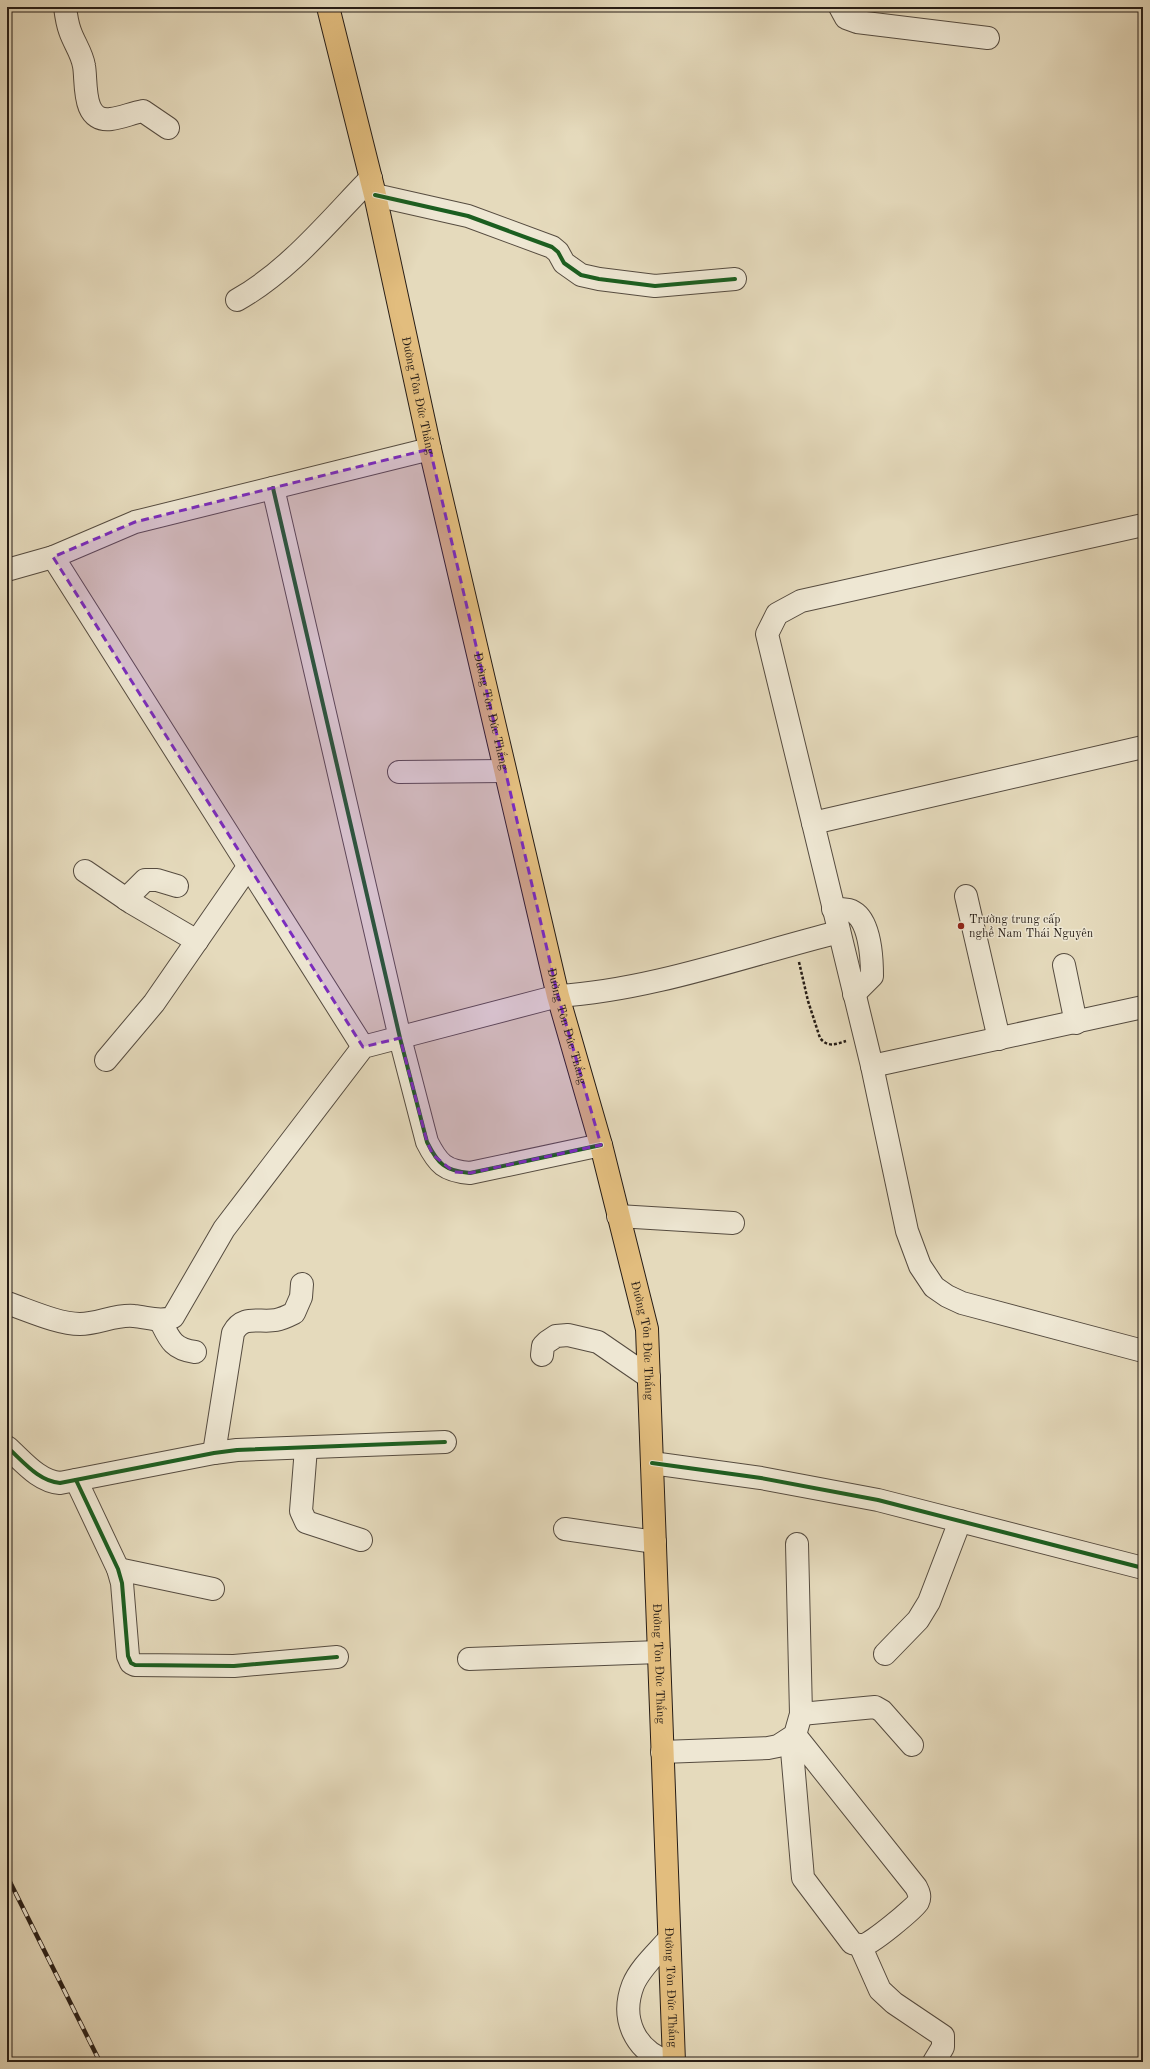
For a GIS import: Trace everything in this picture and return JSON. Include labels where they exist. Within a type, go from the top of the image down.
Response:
[{"type":"main road","name":"Đường Tôn Đức Thắng","points":[[328,7],[373,186],[430,449],[504,771],[558,996],[600,1145],[647,1329],[674,2062]]},
{"type":"street","points":[[65,7],[70,31],[84,65],[88,105],[94,114],[110,119],[143,111],[168,128]]},
{"type":"street","points":[[840,7],[846,18],[857,22],[988,38]]},
{"type":"street","points":[[237,300],[258,288],[284,267],[373,186],[468,216],[552,247],[558,252],[564,263],[581,275],[593,278],[655,286],[735,279]]},
{"type":"street","points":[[7,570],[53,557],[135,522],[430,449]]},
{"type":"street","points":[[273,488],[400,1038],[427,1142],[433,1155],[443,1166],[454,1172],[470,1173],[600,1145]]},
{"type":"street","points":[[1143,525],[800,602],[777,614],[767,634],[872,1066],[908,1231],[920,1266],[934,1287],[962,1304],[1143,1351]]},
{"type":"street","points":[[53,557],[248,868],[363,1047]]},
{"type":"street","points":[[813,823],[1143,747]]},
{"type":"street","points":[[399,772],[504,771]]},
{"type":"street","points":[[106,1060],[144,1016],[248,868]]},
{"type":"street","points":[[85,871],[126,899],[197,941]]},
{"type":"street","points":[[126,899],[145,880],[157,880],[177,886]]},
{"type":"street","points":[[966,896],[999,1039]]},
{"type":"street","points":[[833,909],[850,910],[857,914],[866,929],[871,947],[872,976],[854,994]]},
{"type":"street","points":[[7,1303],[66,1323],[94,1323],[129,1316],[160,1320],[169,1319],[176,1313],[224,1229],[363,1047],[558,996],[582,994],[649,983],[839,932]]},
{"type":"street","points":[[1064,965],[1076,1023]]},
{"type":"street","points":[[872,1066],[1076,1023],[1143,1007]]},
{"type":"street","points":[[618,1216],[733,1223]]},
{"type":"street","points":[[214,1453],[233,1333],[236,1328],[247,1320],[277,1320],[294,1313],[301,1297],[302,1284]]},
{"type":"street","points":[[160,1320],[175,1346],[195,1352]]},
{"type":"street","points":[[542,1355],[543,1346],[547,1342],[556,1336],[568,1335],[598,1342],[649,1378]]},
{"type":"street","points":[[7,1447],[42,1478],[50,1482],[60,1483],[214,1453],[237,1450],[445,1442]]},
{"type":"street","points":[[306,1448],[301,1512],[306,1522],[361,1540]]},
{"type":"street","points":[[652,1463],[837,1491],[1143,1568]]},
{"type":"street","points":[[76,1480],[118,1569],[122,1583],[129,1660],[135,1665],[234,1666],[337,1657]]},
{"type":"street","points":[[885,1654],[913,1625],[929,1602],[960,1521]]},
{"type":"street","points":[[565,1529],[655,1542]]},
{"type":"street","points":[[793,1737],[916,1887],[919,1893],[918,1902],[912,1908],[874,1941],[865,1945],[852,1943],[849,1940],[803,1878],[793,1737],[802,1714],[797,1544]]},
{"type":"street","points":[[118,1569],[213,1589]]},
{"type":"street","points":[[469,1659],[659,1652]]},
{"type":"street","points":[[802,1714],[875,1707],[882,1711],[912,1745]]},
{"type":"street","points":[[662,1752],[768,1748],[778,1746],[793,1737]]},
{"type":"street","points":[[669,1939],[641,1971],[633,1986],[628,2016],[632,2031],[648,2053],[669,2062]]},
{"type":"street","points":[[860,1945],[880,1990],[894,2003],[943,2036],[943,2047],[934,2062]]},
{"type":"path","points":[[795,943],[808,1001],[820,1038],[824,1043],[832,1045],[864,1037]]},
{"type":"highlighted area","points":[[430,449],[558,996],[601,1145],[470,1173],[454,1172],[433,1155],[427,1142],[400,1038],[363,1047],[53,557],[135,522]]},
{"type":"railway","points":[[7,1876],[100,2062]]},
{"type":"cycle path","points":[[375,195],[468,216],[552,247],[558,252],[564,263],[581,275],[599,279],[655,286],[735,279]]},
{"type":"cycle path","points":[[273,488],[400,1038],[427,1142],[435,1156],[443,1165],[454,1170],[470,1173],[601,1145]]},
{"type":"cycle path","points":[[7,1447],[31,1470],[45,1478],[60,1483],[214,1453],[237,1450],[445,1442]]},
{"type":"cycle path","points":[[652,1463],[761,1478],[878,1500],[1143,1568]]},
{"type":"cycle path","points":[[76,1480],[118,1569],[122,1583],[128,1656],[131,1663],[135,1665],[234,1666],[337,1657]]},
{"type":"place","name":"Trường trung cấp nghề Nam Thái Nguyên","points":[[961,926]]}]
